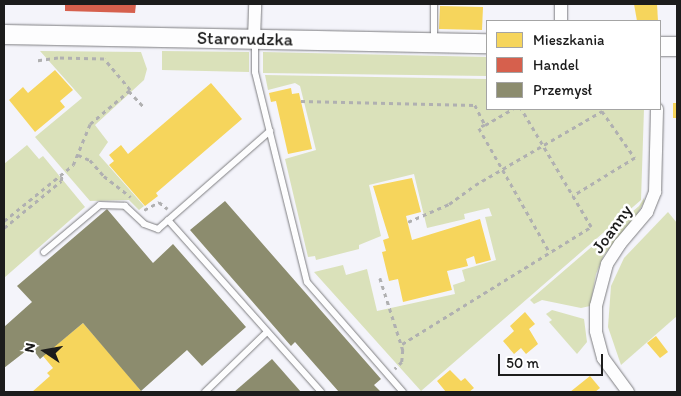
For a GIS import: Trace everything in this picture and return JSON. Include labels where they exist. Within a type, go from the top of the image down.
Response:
[{"type":"street","points":[[254,39],[255,4]]},
{"type":"street","points":[[561,4],[561,20]]},
{"type":"street","name":"Starorudzka","points":[[4,34],[486,43]]},
{"type":"street","points":[[661,46],[677,46]]},
{"type":"street","name":"Joanny","points":[[628,392],[603,358],[596,331],[596,306],[607,264],[647,212],[653,198],[657,178],[657,110]]},
{"type":"lane","points":[[434,4],[434,42]]},
{"type":"lane","points":[[254,39],[255,72],[307,282],[403,392]]},
{"type":"lane","points":[[44,252],[100,205],[125,206],[144,224],[158,229],[270,131]]},
{"type":"lane","points":[[168,220],[321,392]]},
{"type":"lane","points":[[205,392],[267,332]]},
{"type":"path","points":[[36,61],[58,58],[104,59],[144,107]]},
{"type":"path","points":[[4,221],[73,165],[90,124],[129,91]]},
{"type":"path","points":[[301,102],[475,105],[485,125]]},
{"type":"path","points":[[511,110],[479,128],[550,253]]},
{"type":"path","points":[[402,344],[591,227],[523,110]]},
{"type":"path","points":[[408,222],[450,204],[502,170],[602,111],[635,158],[573,196]]},
{"type":"path","points":[[78,155],[90,160],[136,202]]},
{"type":"path","points":[[4,228],[61,181],[62,175]]},
{"type":"path","points":[[142,209],[146,211],[159,202],[176,214]]},
{"type":"path","points":[[380,278],[402,344],[402,362],[388,376]]},
{"type":"green space","points":[[40,51],[141,52],[147,69],[144,80],[95,125],[108,142],[99,155],[144,206],[139,210],[129,200],[90,201],[35,137],[82,98]]},
{"type":"green space","points":[[162,51],[249,52],[249,72],[162,70]]},
{"type":"green space","points":[[263,52],[486,57],[486,76],[263,73]]},
{"type":"green space","points":[[265,75],[486,79],[486,110],[644,110],[641,200],[421,391],[314,272],[343,265],[346,275],[367,269],[377,311],[455,294],[453,285],[465,281],[462,270],[496,260],[485,217],[492,216],[489,208],[464,214],[465,219],[427,228],[414,174],[369,185],[381,236],[359,245],[359,249],[316,260],[315,256],[308,257],[285,159],[316,150],[300,86],[295,83],[268,90]]},
{"type":"green space","points":[[27,145],[39,159],[43,156],[85,207],[4,278],[4,164]]},
{"type":"green space","points":[[644,198],[644,202],[636,216],[604,255],[596,274],[590,306],[581,308],[542,300],[534,304],[530,300],[639,206]]},
{"type":"green space","points":[[668,212],[677,223],[677,316],[621,365],[608,327],[611,286],[624,258]]},
{"type":"green space","points":[[552,310],[584,319],[587,342],[577,354],[549,322],[552,320],[546,314]]},
{"type":"building: Mieszkania","points":[[634,4],[657,4],[658,20],[637,20]]},
{"type":"building: Mieszkania","points":[[440,6],[483,7],[482,30],[439,29]]},
{"type":"building: Mieszkania","points":[[55,70],[73,90],[60,101],[65,107],[35,132],[9,100],[23,87],[28,93]]},
{"type":"building: Mieszkania","points":[[211,83],[242,119],[156,193],[158,196],[145,206],[109,165],[114,161],[109,155],[121,145],[128,154]]},
{"type":"building: Mieszkania","points":[[291,88],[292,94],[299,93],[312,149],[288,154],[276,101],[271,102],[269,93]]},
{"type":"building: Mieszkania","points":[[673,103],[677,103],[677,118],[673,118]]},
{"type":"building: Mieszkania","points":[[412,178],[421,212],[406,216],[412,240],[480,219],[491,260],[476,264],[474,256],[466,259],[468,266],[447,271],[452,290],[403,302],[398,279],[389,281],[382,252],[386,251],[383,240],[389,238],[373,186]]},
{"type":"building: Mieszkania","points":[[525,312],[535,324],[529,329],[538,344],[526,354],[521,348],[514,354],[503,341],[514,331],[510,326]]},
{"type":"building: Mieszkania","points":[[83,323],[141,391],[32,392],[50,376],[47,373],[53,368],[43,356]]},
{"type":"building: Mieszkania","points":[[656,336],[668,352],[660,358],[647,343]]},
{"type":"building: Mieszkania","points":[[450,370],[461,381],[465,378],[474,388],[469,392],[446,392],[437,381]]},
{"type":"building: Mieszkania","points":[[590,376],[600,388],[595,392],[570,392]]},
{"type":"building: Handel","points":[[65,4],[136,4],[135,13],[65,11]]},
{"type":"building: Przemysł","points":[[225,201],[381,379],[374,385],[381,392],[339,392],[295,342],[291,346],[190,230]]},
{"type":"building: Przemysł","points":[[107,209],[153,263],[173,244],[246,327],[202,366],[187,350],[141,391],[83,323],[40,359],[31,347],[4,368],[4,327],[32,302],[17,286]]},
{"type":"building: Przemysł","points":[[272,359],[301,392],[234,392]]}]
